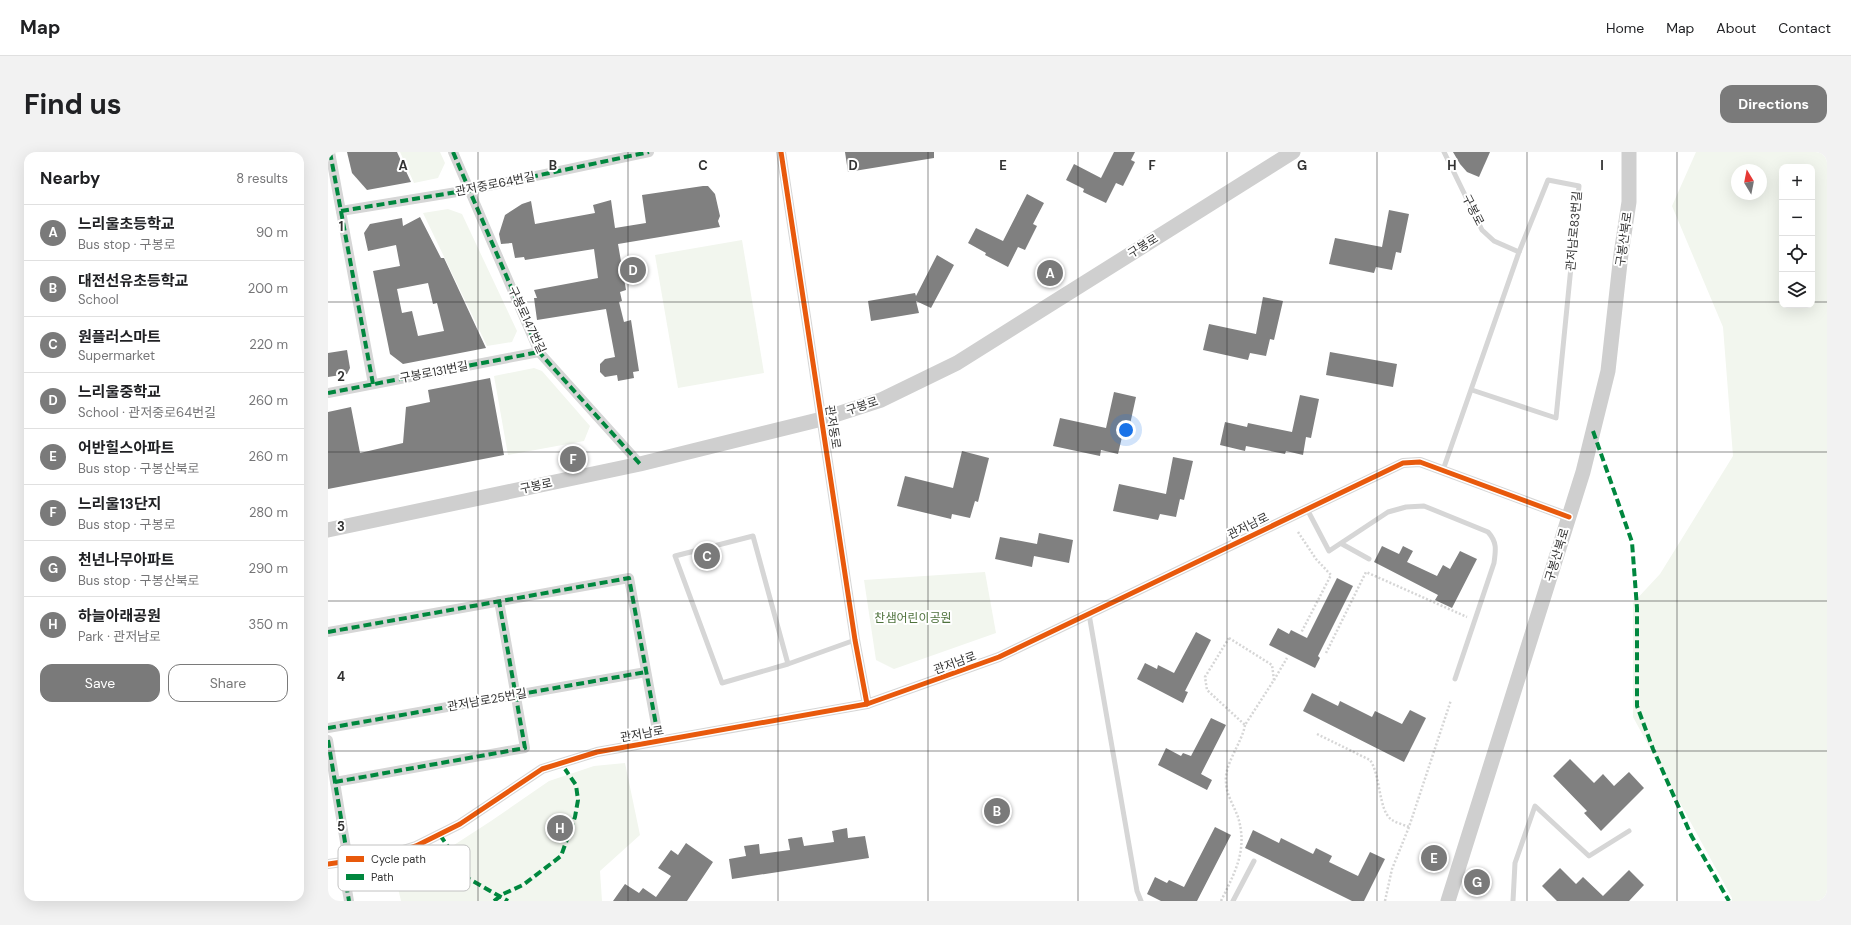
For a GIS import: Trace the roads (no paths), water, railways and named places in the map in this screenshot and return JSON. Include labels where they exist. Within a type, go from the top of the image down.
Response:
[{"type":"main road","name":"구봉로","points":[[328,530],[640,464],[822,418],[881,400],[957,363],[1293,152]]},
{"type":"main road","name":"구봉산북로","points":[[1448,901],[1583,472],[1608,371],[1621,254],[1629,202],[1629,152]]},
{"type":"street","points":[[330,152],[373,384]]},
{"type":"street","name":"구봉로147번길","points":[[453,152],[540,352],[640,464]]},
{"type":"street","name":"관저중로64번길","points":[[341,211],[469,190],[649,152]]},
{"type":"street","name":"관저동로","points":[[782,152],[855,640],[867,704]]},
{"type":"street","name":"구봉로131번길","points":[[328,393],[540,352]]},
{"type":"street","name":"관저남로","points":[[418,845],[440,835],[542,769],[597,752],[867,704],[999,657],[1403,463],[1420,462],[1569,517]]},
{"type":"street","points":[[328,632],[629,578],[659,741]]},
{"type":"street","points":[[333,786],[525,748],[499,601]]},
{"type":"street","name":"관저남로25번길","points":[[328,728],[646,672]]},
{"type":"street","points":[[328,740],[333,786],[342,845]]},
{"type":"street","name":"관저남로","points":[[328,864],[338,862]]},
{"type":"street","points":[[348,891],[349,901]]},
{"type":"lane","name":"구봉로","points":[[1444,152],[1482,230],[1494,242],[1519,252]]},
{"type":"lane","name":"관저남로83번길","points":[[1443,470],[1519,252],[1548,180],[1580,186],[1556,418],[1472,390]]},
{"type":"lane","points":[[1307,509],[1329,551],[1342,544],[1388,512],[1415,506],[1424,506],[1488,532],[1495,540],[1496,550],[1494,563],[1455,679]]},
{"type":"lane","points":[[788,664],[753,536],[674,556],[722,684],[788,664],[855,640]]},
{"type":"lane","points":[[1342,544],[1369,560]]},
{"type":"lane","points":[[1089,614],[1136,884],[1141,901]]},
{"type":"lane","points":[[1513,901],[1516,864],[1534,806],[1589,856],[1629,831]]},
{"type":"lane","points":[[1233,901],[1254,861]]},
{"type":"place","name":"느리울중학교","points":[[633,270]]},
{"type":"place","name":"느리울초등학교","points":[[1050,273]]},
{"type":"place","name":"느리울13단지","points":[[573,459]]},
{"type":"place","name":"원플러스마트","points":[[707,556]]},
{"type":"place","name":"대전선유초등학교","points":[[997,811]]},
{"type":"place","name":"하늘아래공원","points":[[560,828]]},
{"type":"place","name":"어반힐스아파트","points":[[1434,858]]},
{"type":"place","name":"천년나무아파트","points":[[1477,882]]},
{"type":"park label","name":"찬샘어린이공원","points":[[913,618]]}]
